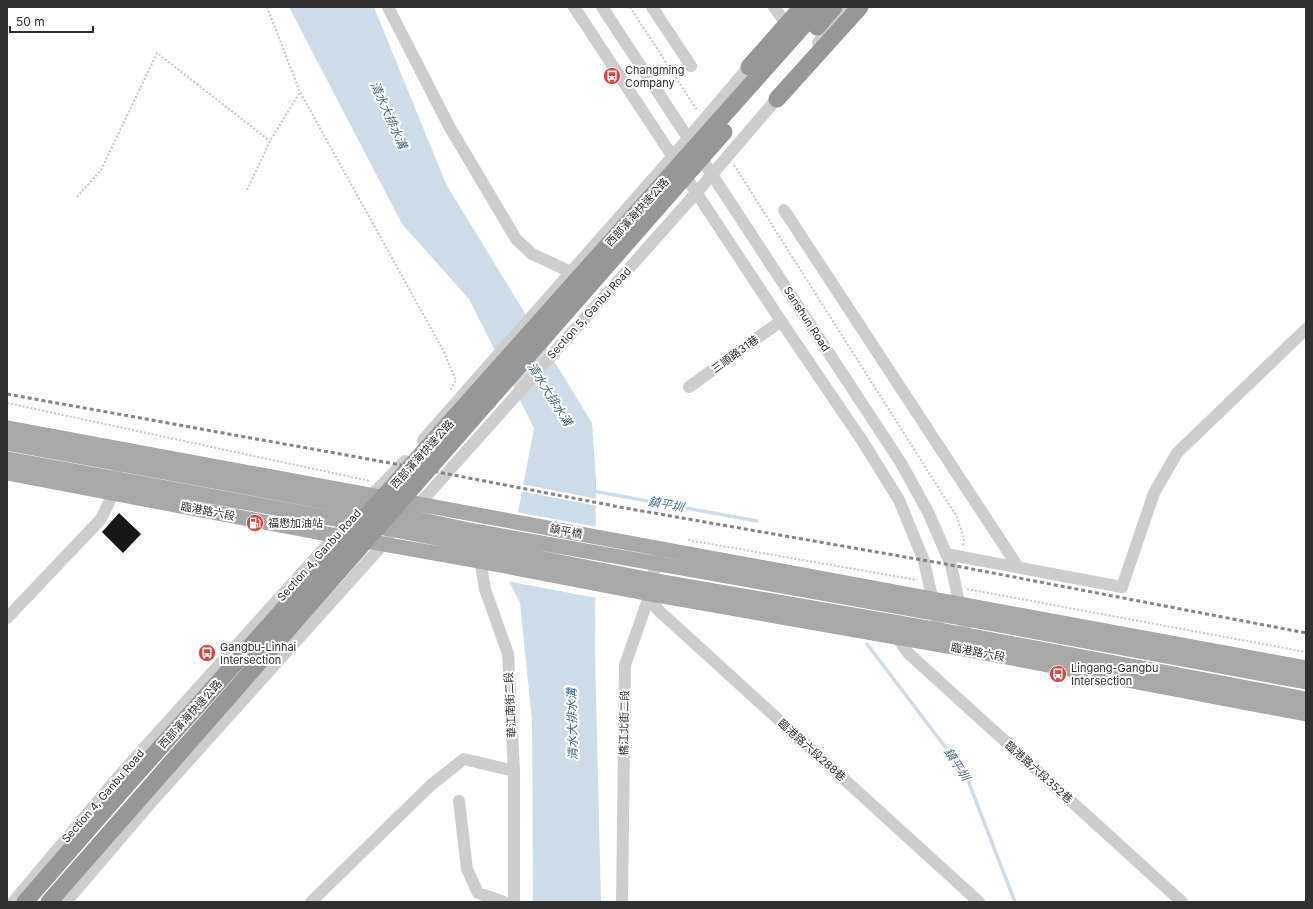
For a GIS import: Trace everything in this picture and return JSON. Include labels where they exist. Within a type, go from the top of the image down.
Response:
[{"type":"highway","points":[[749,67],[802,7]]},
{"type":"highway","name":"西部濱海快速公路","points":[[25,902],[126,786],[820,7]]},
{"type":"highway","name":"西部濱海快速公路","points":[[49,902],[834,7]]},
{"type":"highway","points":[[777,100],[860,7]]},
{"type":"main road","points":[[7,428],[121,456],[360,509],[408,517],[474,531]]},
{"type":"main road","points":[[7,443],[121,456],[371,495],[475,514]]},
{"type":"main road","name":"臨港路六段","points":[[7,459],[116,486],[338,536],[479,554]]},
{"type":"main road","name":"臨港路六段","points":[[7,473],[116,486],[396,530],[479,554]]},
{"type":"main road","name":"鎮平橋","points":[[475,514],[657,548]]},
{"type":"main road","name":"鎮平橋","points":[[474,531],[656,564]]},
{"type":"main road","points":[[657,548],[932,599],[961,611],[1306,682]]},
{"type":"main road","points":[[479,554],[651,587]]},
{"type":"main road","points":[[656,564],[936,614],[961,611],[1306,668]]},
{"type":"main road","name":"臨港路六段","points":[[651,587],[939,630],[968,643],[1306,714]]},
{"type":"main road","name":"臨港路六段","points":[[651,587],[898,639],[942,646],[968,643],[1306,699]]},
{"type":"street","points":[[388,7],[449,126],[516,239],[532,254],[571,272]]},
{"type":"street","name":"Sanshun Road","points":[[574,7],[781,321],[863,442],[899,500],[924,561],[942,646]]},
{"type":"street","name":"Sanshun Road","points":[[602,7],[901,463],[929,514],[951,565],[968,643]]},
{"type":"street","points":[[652,7],[691,66]]},
{"type":"street","points":[[774,7],[782,18]]},
{"type":"street","points":[[371,495],[453,406],[673,156],[749,67],[782,18],[792,7]]},
{"type":"street","points":[[749,67],[830,7]]},
{"type":"street","name":"Section 5, Ganbu Road","points":[[384,543],[697,192],[777,100],[844,7]]},
{"type":"street","name":"Section 5, Ganbu Road","points":[[777,100],[811,72],[870,7]]},
{"type":"street","points":[[784,210],[1018,567]]},
{"type":"street","name":"三順路31巷","points":[[689,387],[781,321]]},
{"type":"street","points":[[946,554],[1122,587],[1154,494],[1177,453],[1306,329]]},
{"type":"street","points":[[7,618],[26,600],[101,520],[116,486],[121,456]]},
{"type":"street","name":"Section 4, Ganbu Road","points":[[13,902],[128,766],[220,663],[338,536],[371,495]]},
{"type":"street","name":"華江南街二段","points":[[475,514],[474,531],[485,589],[508,654],[514,771],[514,902]]},
{"type":"street","points":[[66,902],[148,806],[384,543]]},
{"type":"street","name":"橋江北街二段","points":[[622,902],[625,665],[651,587],[656,564],[657,548]]},
{"type":"street","name":"臨港路六段288巷","points":[[651,587],[657,609],[979,902]]},
{"type":"street","name":"臨港路六段352巷","points":[[898,639],[908,653],[1182,902]]},
{"type":"street","points":[[311,902],[432,785],[464,759],[514,771]]},
{"type":"street","points":[[458,801],[467,869],[478,893],[504,902]]},
{"type":"path","points":[[267,7],[300,92],[443,350],[456,380],[450,392]]},
{"type":"path","points":[[630,7],[703,120]]},
{"type":"path","points":[[77,197],[101,170],[157,53],[270,141]]},
{"type":"path","points":[[247,190],[270,141],[300,92]]},
{"type":"path","points":[[728,156],[957,517],[964,539],[963,556]]},
{"type":"path","points":[[7,403],[383,483]]},
{"type":"path","points":[[684,541],[691,540],[929,582]]},
{"type":"path","points":[[956,587],[1306,652]]},
{"type":"water","name":"清水大排水溝","points":[[289,7],[374,7],[446,184],[592,423],[596,479],[595,653],[601,902],[533,902],[532,721],[520,603],[506,575],[534,428],[469,299],[402,224]]},
{"type":"pier","points":[[521,484],[598,499],[598,506],[520,491]]},
{"type":"pier","points":[[516,512],[598,527],[597,598],[507,581],[504,575]]},
{"type":"building","points":[[119,513],[141,534],[123,553],[102,532]]},
{"type":"waterway","name":"鎮平圳","points":[[593,491],[757,521]]},
{"type":"waterway","name":"鎮平圳","points":[[867,644],[965,773],[1015,902]]},
{"type":"railway","points":[[7,394],[401,465],[625,508],[951,565],[1306,633]]},
{"type":"place","name":"Changming Company","points":[[612,76]]},
{"type":"place","name":"福懋加油站","points":[[255,523]]},
{"type":"place","name":"Gangbu-Linhai Intersection","points":[[207,653]]},
{"type":"place","name":"Lingang-Gangbu Intersection","points":[[1058,674]]}]
